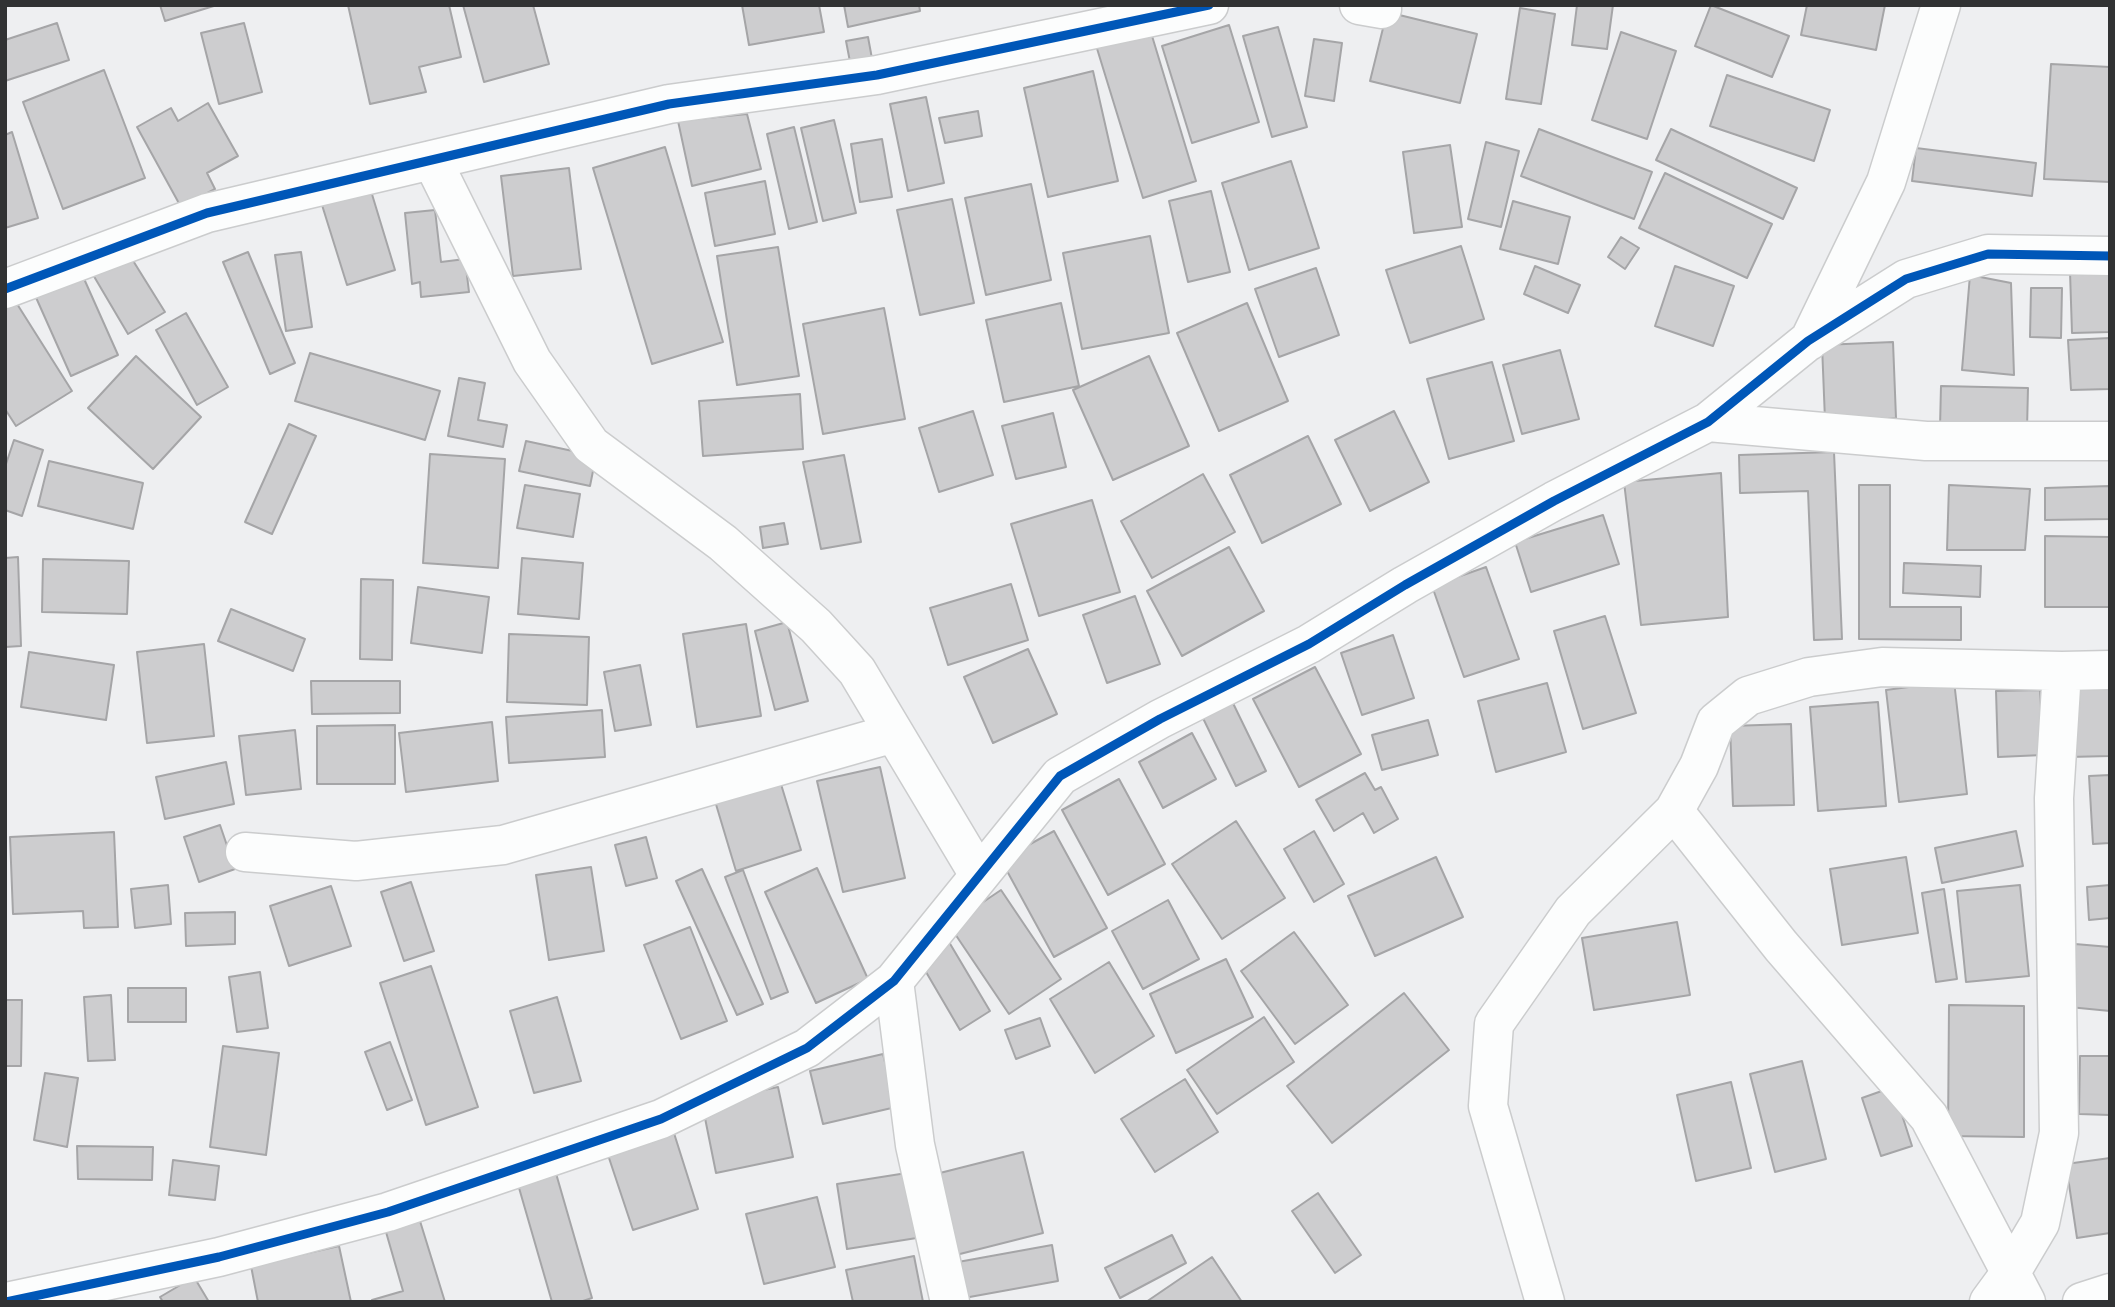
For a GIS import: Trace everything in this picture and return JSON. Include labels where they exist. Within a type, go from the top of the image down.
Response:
[{"type":"street","points":[[5,289],[207,213],[669,104],[877,75],[1209,5]]},
{"type":"street","points":[[1808,341],[1886,182],[1941,5]]},
{"type":"street","points":[[432,160],[532,361],[591,446],[723,543],[816,626],[857,671],[979,875]]},
{"type":"street","points":[[6,1302],[219,1257],[388,1212],[661,1119],[807,1048],[894,981],[1060,776],[1160,719],[1309,644],[1553,500],[1708,422],[1808,341],[1906,279],[1988,254],[2110,256]]},
{"type":"street","points":[[1708,422],[1926,441],[2110,442]]},
{"type":"street","points":[[1545,1302],[1488,1106],[1494,1024],[1573,911],[1674,811],[1699,766],[1716,722],[1748,696],[1809,677],[1882,667],[2110,670]]},
{"type":"street","points":[[1989,1302],[2018,1287],[2040,1223],[2059,1133],[2054,798],[2062,671]]},
{"type":"street","points":[[245,852],[356,861],[503,845],[894,733]]},
{"type":"street","points":[[1674,811],[1781,946],[1929,1117],[2018,1287]]},
{"type":"street","points":[[894,981],[915,1145],[950,1302]]},
{"type":"street","points":[[2082,1302],[2110,1293]]},
{"type":"building","points":[[160,5],[217,5],[165,21]]},
{"type":"building","points":[[348,5],[449,5],[461,57],[419,67],[426,92],[370,104]]},
{"type":"building","points":[[463,5],[533,5],[549,64],[484,82]]},
{"type":"building","points":[[742,5],[819,5],[824,32],[749,45]]},
{"type":"building","points":[[844,5],[919,5],[920,11],[848,27]]},
{"type":"building","points":[[1577,5],[1613,5],[1607,49],[1572,45]]},
{"type":"building","points":[[1711,5],[1789,36],[1772,77],[1695,46]]},
{"type":"building","points":[[1807,5],[1885,5],[1876,50],[1801,35]]},
{"type":"building","points":[[1520,8],[1555,14],[1541,104],[1506,99]]},
{"type":"building","points":[[1387,12],[1477,34],[1460,103],[1370,81]]},
{"type":"building","points":[[57,23],[69,60],[5,81],[5,40]]},
{"type":"building","points":[[244,23],[262,92],[219,104],[201,33]]},
{"type":"building","points":[[1229,25],[1259,122],[1192,143],[1162,46]]},
{"type":"building","points":[[1149,26],[1196,181],[1143,198],[1095,42]]},
{"type":"building","points":[[1278,27],[1307,127],[1272,137],[1243,36]]},
{"type":"building","points":[[1621,32],[1676,51],[1647,139],[1592,120]]},
{"type":"building","points":[[868,37],[873,64],[851,67],[846,41]]},
{"type":"building","points":[[1314,39],[1342,43],[1334,101],[1305,96]]},
{"type":"building","points":[[2051,64],[2110,67],[2110,182],[2044,179]]},
{"type":"building","points":[[104,70],[145,178],[63,209],[23,102]]},
{"type":"building","points":[[1093,71],[1118,181],[1048,197],[1024,88]]},
{"type":"building","points":[[1727,75],[1830,110],[1814,161],[1710,126]]},
{"type":"building","points":[[926,97],[944,183],[908,191],[890,104]]},
{"type":"building","points":[[208,103],[238,156],[207,173],[215,189],[181,207],[137,127],[171,108],[178,121]]},
{"type":"building","points":[[978,111],[982,136],[945,143],[939,118]]},
{"type":"building","points":[[747,114],[761,169],[692,186],[678,121]]},
{"type":"building","points":[[834,120],[856,213],[823,221],[801,128]]},
{"type":"building","points":[[794,127],[817,222],[789,229],[767,134]]},
{"type":"building","points":[[1539,129],[1652,172],[1634,219],[1521,176]]},
{"type":"building","points":[[1671,129],[1797,188],[1783,219],[1656,160]]},
{"type":"building","points":[[12,132],[38,218],[5,228],[5,135]]},
{"type":"building","points":[[882,139],[892,197],[860,202],[851,144]]},
{"type":"building","points":[[1486,142],[1519,151],[1501,227],[1468,219]]},
{"type":"building","points":[[1450,145],[1462,227],[1414,233],[1403,152]]},
{"type":"building","points":[[665,147],[723,342],[652,364],[593,168]]},
{"type":"building","points":[[1916,148],[2036,163],[2032,196],[1912,181]]},
{"type":"building","points":[[1291,161],[1319,248],[1249,270],[1222,183]]},
{"type":"building","points":[[569,168],[581,269],[513,276],[501,176]]},
{"type":"building","points":[[1665,173],[1772,224],[1747,278],[1639,228]]},
{"type":"building","points":[[765,181],[775,234],[715,246],[705,193]]},
{"type":"building","points":[[1031,184],[1051,280],[986,295],[965,198]]},
{"type":"building","points":[[371,191],[395,270],[347,285],[322,205]]},
{"type":"building","points":[[1211,191],[1230,272],[1188,282],[1169,201]]},
{"type":"building","points":[[952,199],[974,303],[920,315],[897,210]]},
{"type":"building","points":[[1513,201],[1570,217],[1558,264],[1500,249]]},
{"type":"building","points":[[435,210],[441,262],[465,259],[469,292],[421,297],[420,282],[412,284],[405,213]]},
{"type":"building","points":[[1150,236],[1169,333],[1082,349],[1063,253]]},
{"type":"building","points":[[1621,237],[1639,248],[1625,269],[1608,257]]},
{"type":"building","points":[[1461,246],[1484,319],[1410,343],[1386,270]]},
{"type":"building","points":[[778,247],[799,376],[737,385],[717,256]]},
{"type":"building","points":[[127,251],[165,312],[128,334],[92,273]]},
{"type":"building","points":[[248,252],[295,363],[270,374],[223,262]]},
{"type":"building","points":[[301,252],[312,327],[286,331],[275,255]]},
{"type":"building","points":[[1535,266],[1580,285],[1568,313],[1524,294]]},
{"type":"building","points":[[1675,266],[1734,286],[1713,346],[1655,326]]},
{"type":"building","points":[[1316,268],[1339,335],[1279,357],[1255,289]]},
{"type":"building","points":[[2110,271],[2110,332],[2072,333],[2070,272]]},
{"type":"building","points":[[81,272],[118,355],[71,376],[34,293]]},
{"type":"building","points":[[1970,275],[2011,283],[2014,375],[1962,370]]},
{"type":"building","points":[[2031,288],[2062,288],[2061,338],[2030,337]]},
{"type":"building","points":[[12,296],[72,391],[16,426],[5,409],[5,301]]},
{"type":"building","points":[[1061,303],[1079,386],[1004,402],[986,320]]},
{"type":"building","points":[[1247,303],[1288,401],[1219,431],[1177,333]]},
{"type":"building","points":[[884,308],[905,419],[823,434],[803,324]]},
{"type":"building","points":[[186,313],[228,387],[197,405],[156,330]]},
{"type":"building","points":[[2110,338],[2110,389],[2071,390],[2068,340]]},
{"type":"building","points":[[1893,342],[1896,418],[1825,420],[1822,345]]},
{"type":"building","points":[[1560,350],[1579,419],[1522,434],[1503,365]]},
{"type":"building","points":[[310,353],[440,391],[425,440],[295,401]]},
{"type":"building","points":[[136,356],[201,417],[153,469],[88,408]]},
{"type":"building","points":[[1149,356],[1189,446],[1113,480],[1073,390]]},
{"type":"building","points":[[1492,362],[1514,441],[1449,459],[1427,379]]},
{"type":"building","points":[[459,378],[485,383],[478,420],[507,425],[503,447],[448,436]]},
{"type":"building","points":[[1941,386],[2028,388],[2027,429],[1940,427]]},
{"type":"building","points":[[800,394],[803,449],[703,456],[699,401]]},
{"type":"building","points":[[973,411],[993,475],[939,492],[919,428]]},
{"type":"building","points":[[1394,411],[1429,482],[1370,511],[1335,440]]},
{"type":"building","points":[[1053,413],[1066,467],[1016,479],[1002,426]]},
{"type":"building","points":[[289,424],[316,436],[272,534],[245,522]]},
{"type":"building","points":[[1308,436],[1341,504],[1262,543],[1230,475]]},
{"type":"building","points":[[14,440],[43,450],[22,516],[5,510],[5,467]]},
{"type":"building","points":[[526,441],[596,456],[590,486],[519,471]]},
{"type":"building","points":[[1834,452],[1842,639],[1814,640],[1808,491],[1740,493],[1739,455]]},
{"type":"building","points":[[430,454],[505,459],[498,568],[423,563]]},
{"type":"building","points":[[844,455],[861,542],[821,549],[803,462]]},
{"type":"building","points":[[49,461],[143,483],[133,529],[38,506]]},
{"type":"building","points":[[1721,473],[1728,617],[1641,625],[1624,482]]},
{"type":"building","points":[[1203,474],[1235,532],[1152,578],[1121,521]]},
{"type":"building","points":[[525,485],[580,494],[573,537],[517,528]]},
{"type":"building","points":[[1859,485],[1890,485],[1890,607],[1961,607],[1961,640],[1859,639]]},
{"type":"building","points":[[1949,485],[2030,489],[2025,550],[1947,550]]},
{"type":"building","points":[[2110,486],[2110,519],[2045,520],[2045,488]]},
{"type":"building","points":[[1092,500],[1120,592],[1039,616],[1011,524]]},
{"type":"building","points":[[1603,515],[1619,564],[1531,592],[1515,542]]},
{"type":"building","points":[[784,523],[788,544],[763,548],[760,527]]},
{"type":"building","points":[[2045,536],[2110,537],[2110,607],[2045,607]]},
{"type":"building","points":[[1229,547],[1264,611],[1182,656],[1147,591]]},
{"type":"building","points":[[18,557],[21,646],[5,647],[5,558]]},
{"type":"building","points":[[522,558],[583,563],[579,619],[518,614]]},
{"type":"building","points":[[43,559],[129,561],[127,614],[42,612]]},
{"type":"building","points":[[1904,563],[1981,566],[1980,597],[1903,593]]},
{"type":"building","points":[[1486,567],[1519,659],[1464,677],[1432,586]]},
{"type":"building","points":[[361,579],[393,580],[392,660],[360,659]]},
{"type":"building","points":[[1011,584],[1028,640],[948,665],[930,608]]},
{"type":"building","points":[[418,587],[489,597],[482,653],[411,643]]},
{"type":"building","points":[[1135,596],[1160,664],[1107,683],[1083,615]]},
{"type":"building","points":[[231,609],[305,639],[293,671],[218,641]]},
{"type":"building","points":[[1605,616],[1636,713],[1583,729],[1554,631]]},
{"type":"building","points":[[787,622],[808,701],[775,710],[755,631]]},
{"type":"building","points":[[746,624],[761,716],[697,727],[683,634]]},
{"type":"building","points":[[509,634],[589,637],[587,705],[507,702]]},
{"type":"building","points":[[1393,635],[1414,698],[1362,715],[1341,653]]},
{"type":"building","points":[[204,644],[214,736],[147,743],[137,652]]},
{"type":"building","points":[[1028,649],[1057,714],[993,743],[964,677]]},
{"type":"building","points":[[29,652],[114,665],[106,720],[21,707]]},
{"type":"building","points":[[640,665],[651,725],[615,731],[604,672]]},
{"type":"building","points":[[1315,667],[1361,754],[1299,787],[1253,699]]},
{"type":"building","points":[[311,681],[400,681],[400,713],[312,714]]},
{"type":"building","points":[[1954,681],[1967,794],[1899,802],[1886,690]]},
{"type":"building","points":[[1547,683],[1566,752],[1496,772],[1478,701]]},
{"type":"building","points":[[2110,687],[2110,756],[2068,757],[2066,688]]},
{"type":"building","points":[[2040,690],[2043,755],[1998,757],[1996,691]]},
{"type":"building","points":[[1230,697],[1266,771],[1236,786],[1200,712]]},
{"type":"building","points":[[1878,702],[1886,806],[1818,811],[1810,707]]},
{"type":"building","points":[[602,710],[605,757],[509,763],[506,717]]},
{"type":"building","points":[[1428,720],[1438,755],[1382,770],[1372,735]]},
{"type":"building","points":[[492,722],[498,781],[406,792],[399,733]]},
{"type":"building","points":[[1791,724],[1794,805],[1733,806],[1730,726]]},
{"type":"building","points":[[395,725],[395,784],[317,784],[317,726]]},
{"type":"building","points":[[295,730],[301,789],[246,795],[239,736]]},
{"type":"building","points":[[1192,733],[1216,779],[1163,808],[1139,762]]},
{"type":"building","points":[[226,762],[234,804],[165,819],[156,777]]},
{"type":"building","points":[[880,767],[905,878],[843,892],[817,781]]},
{"type":"building","points":[[777,771],[801,850],[736,871],[712,791]]},
{"type":"building","points":[[1365,773],[1375,790],[1381,787],[1398,819],[1374,833],[1363,813],[1334,831],[1316,800]]},
{"type":"building","points":[[2110,775],[2110,843],[2093,844],[2089,776]]},
{"type":"building","points":[[1119,779],[1165,864],[1108,895],[1062,810]]},
{"type":"building","points":[[1236,821],[1285,898],[1222,939],[1172,864]]},
{"type":"building","points":[[220,825],[235,869],[199,882],[184,837]]},
{"type":"building","points":[[1054,831],[1107,928],[1054,957],[1001,860]]},
{"type":"building","points":[[1314,831],[1344,884],[1314,902],[1284,849]]},
{"type":"building","points":[[2016,831],[2023,866],[1942,883],[1935,848]]},
{"type":"building","points":[[114,832],[118,927],[84,928],[83,911],[13,914],[10,837]]},
{"type":"building","points":[[646,837],[657,878],[626,886],[615,845]]},
{"type":"building","points":[[1436,857],[1463,917],[1375,956],[1348,896]]},
{"type":"building","points":[[1906,857],[1918,933],[1842,945],[1830,869]]},
{"type":"building","points":[[591,867],[604,951],[549,960],[536,875]]},
{"type":"building","points":[[817,868],[868,979],[816,1003],[765,892]]},
{"type":"building","points":[[702,869],[763,1004],[737,1015],[676,881]]},
{"type":"building","points":[[743,870],[788,992],[771,999],[725,877]]},
{"type":"building","points":[[411,882],[434,951],[404,961],[381,892]]},
{"type":"building","points":[[168,885],[171,924],[135,928],[131,889]]},
{"type":"building","points":[[2020,885],[2029,976],[1966,982],[1957,891]]},
{"type":"building","points":[[2110,885],[2110,918],[2089,920],[2087,887]]},
{"type":"building","points":[[331,886],[351,946],[289,966],[270,906]]},
{"type":"building","points":[[1944,889],[1957,979],[1936,982],[1922,893]]},
{"type":"building","points":[[1001,890],[1061,979],[1009,1014],[949,925]]},
{"type":"building","points":[[1168,900],[1199,959],[1143,989],[1112,931]]},
{"type":"building","points":[[235,912],[235,944],[186,946],[185,913]]},
{"type":"building","points":[[1677,922],[1690,995],[1594,1010],[1582,938]]},
{"type":"building","points":[[690,927],[727,1021],[681,1039],[644,945]]},
{"type":"building","points":[[1294,932],[1348,1005],[1295,1044],[1241,971]]},
{"type":"building","points":[[949,942],[990,1011],[960,1030],[919,960]]},
{"type":"building","points":[[2075,944],[2110,947],[2110,1011],[2069,1007]]},
{"type":"building","points":[[1226,959],[1253,1017],[1176,1053],[1150,994]]},
{"type":"building","points":[[1109,962],[1154,1036],[1095,1073],[1050,999]]},
{"type":"building","points":[[431,966],[478,1107],[426,1125],[380,983]]},
{"type":"building","points":[[260,972],[268,1028],[237,1032],[229,977]]},
{"type":"building","points":[[128,988],[186,988],[186,1022],[128,1022]]},
{"type":"building","points":[[1404,993],[1449,1050],[1332,1143],[1287,1086]]},
{"type":"building","points":[[111,995],[115,1060],[88,1061],[84,997]]},
{"type":"building","points":[[557,997],[581,1081],[534,1093],[510,1011]]},
{"type":"building","points":[[5,1000],[22,1000],[21,1066],[5,1066]]},
{"type":"building","points":[[1949,1005],[2024,1006],[2024,1137],[1948,1136]]},
{"type":"building","points":[[1264,1017],[1294,1062],[1217,1114],[1187,1070]]},
{"type":"building","points":[[1040,1018],[1050,1046],[1016,1059],[1005,1030]]},
{"type":"building","points":[[390,1042],[412,1100],[387,1110],[365,1052]]},
{"type":"building","points":[[223,1046],[279,1053],[266,1155],[210,1147]]},
{"type":"building","points":[[883,1054],[896,1107],[823,1124],[810,1071]]},
{"type":"building","points":[[2080,1056],[2110,1056],[2110,1115],[2079,1114]]},
{"type":"building","points":[[1802,1061],[1826,1159],[1775,1172],[1750,1074]]},
{"type":"building","points":[[45,1073],[78,1078],[67,1147],[34,1140]]},
{"type":"building","points":[[1185,1079],[1218,1132],[1155,1172],[1121,1119]]},
{"type":"building","points":[[1731,1082],[1751,1168],[1696,1181],[1677,1095]]},
{"type":"building","points":[[778,1087],[793,1157],[716,1173],[702,1103]]},
{"type":"building","points":[[1893,1087],[1912,1146],[1881,1156],[1862,1098]]},
{"type":"building","points":[[673,1130],[698,1209],[633,1230],[607,1152]]},
{"type":"building","points":[[77,1146],[153,1147],[152,1180],[78,1179]]},
{"type":"building","points":[[1023,1152],[1043,1233],[948,1257],[928,1176]]},
{"type":"building","points":[[2110,1158],[2110,1233],[2077,1238],[2066,1164]]},
{"type":"building","points":[[173,1160],[219,1166],[215,1200],[169,1195]]},
{"type":"building","points":[[553,1163],[592,1298],[580,1302],[552,1302],[515,1174]]},
{"type":"building","points":[[913,1172],[923,1237],[847,1249],[837,1184]]},
{"type":"building","points":[[1318,1193],[1361,1255],[1335,1273],[1292,1211]]},
{"type":"building","points":[[817,1197],[835,1267],[764,1284],[746,1214]]},
{"type":"building","points":[[420,1221],[445,1302],[372,1302],[403,1291],[386,1232]]},
{"type":"building","points":[[1172,1235],[1186,1263],[1120,1298],[1105,1268]]},
{"type":"building","points":[[1052,1245],[1058,1281],[964,1298],[958,1262]]},
{"type":"building","points":[[339,1246],[351,1302],[258,1302],[251,1266]]},
{"type":"building","points":[[914,1256],[923,1302],[853,1302],[846,1270]]},
{"type":"building","points":[[1212,1257],[1242,1302],[1146,1302]]},
{"type":"building","points":[[194,1277],[209,1302],[163,1302],[160,1297]]},
{"type":"cycle path","points":[[5,289],[207,213],[669,104],[877,75],[1209,5]]},
{"type":"cycle path","points":[[6,1302],[219,1257],[388,1212],[661,1119],[807,1048],[894,981],[1060,776],[1160,719],[1309,644],[1405,585],[1554,501],[1708,422],[1808,341],[1906,279],[1988,254],[2110,256]]}]
